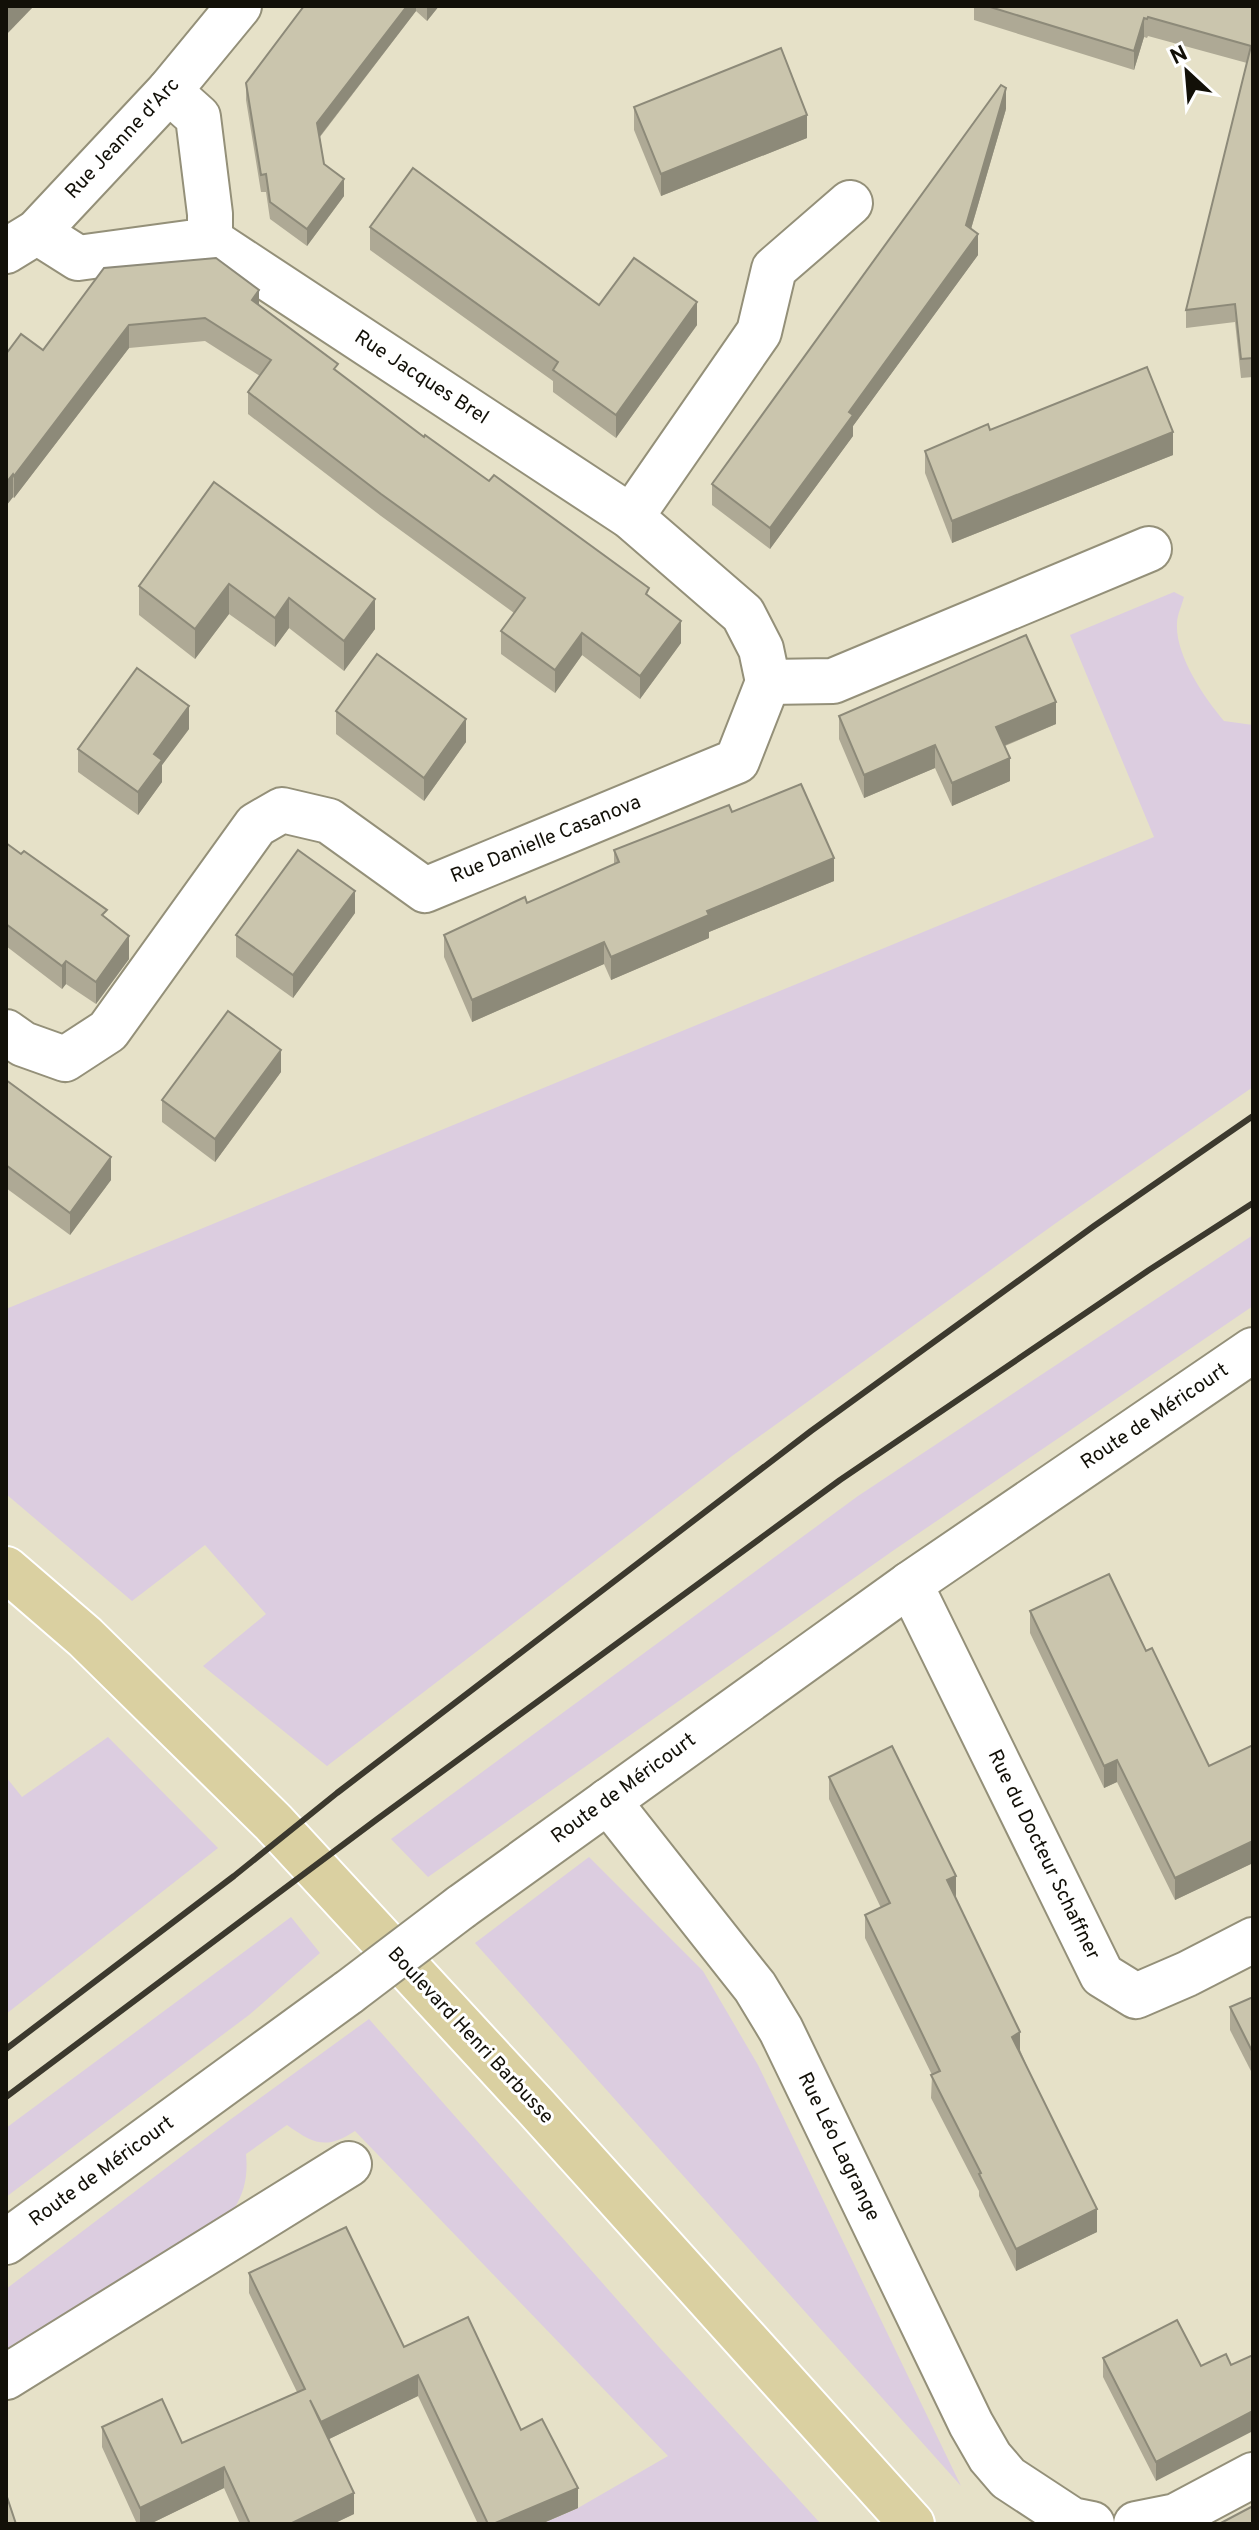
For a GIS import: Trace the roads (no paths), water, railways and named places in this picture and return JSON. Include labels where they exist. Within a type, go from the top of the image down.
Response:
[{"type":"main road","name":"Boulevard Henri Barbusse","points":[[6,1569],[95,1647],[273,1822],[537,2108],[912,2524]]},
{"type":"street","name":"Rue Jeanne d'Arc","points":[[22,241],[169,91],[229,9]]},
{"type":"street","points":[[22,241],[78,258],[210,240],[210,214],[198,117],[169,91]]},
{"type":"street","points":[[631,517],[759,332],[774,269],[850,203]]},
{"type":"street","name":"Rue Jacques Brel","points":[[210,240],[631,517],[743,614],[761,649],[768,682]]},
{"type":"street","points":[[768,682],[833,681],[1149,549]]},
{"type":"street","name":"Rue Danielle Casanova","points":[[6,1032],[23,1044],[65,1059],[108,1031],[256,825],[282,810],[329,821],[425,890],[737,761],[768,682]]},
{"type":"street","name":"Route de Méricourt","points":[[6,2242],[461,1907],[910,1584],[1253,1350]]},
{"type":"street","name":"Rue du Docteur Schaffner","points":[[910,1584],[1102,1975],[1136,1996],[1253,1940]]},
{"type":"street","name":"Rue Léo Lagrange","points":[[608,1801],[755,1987],[775,2019],[984,2446],[1008,2478],[1072,2520],[1092,2524]]},
{"type":"street","points":[[6,2377],[349,2164]]},
{"type":"street","points":[[1136,2524],[1176,2516],[1253,2475]]},
{"type":"railway","points":[[6,2049],[811,1431],[1094,1226],[1253,1116]]},
{"type":"railway","points":[[6,2097],[376,1820],[840,1480],[1253,1203]]}]
